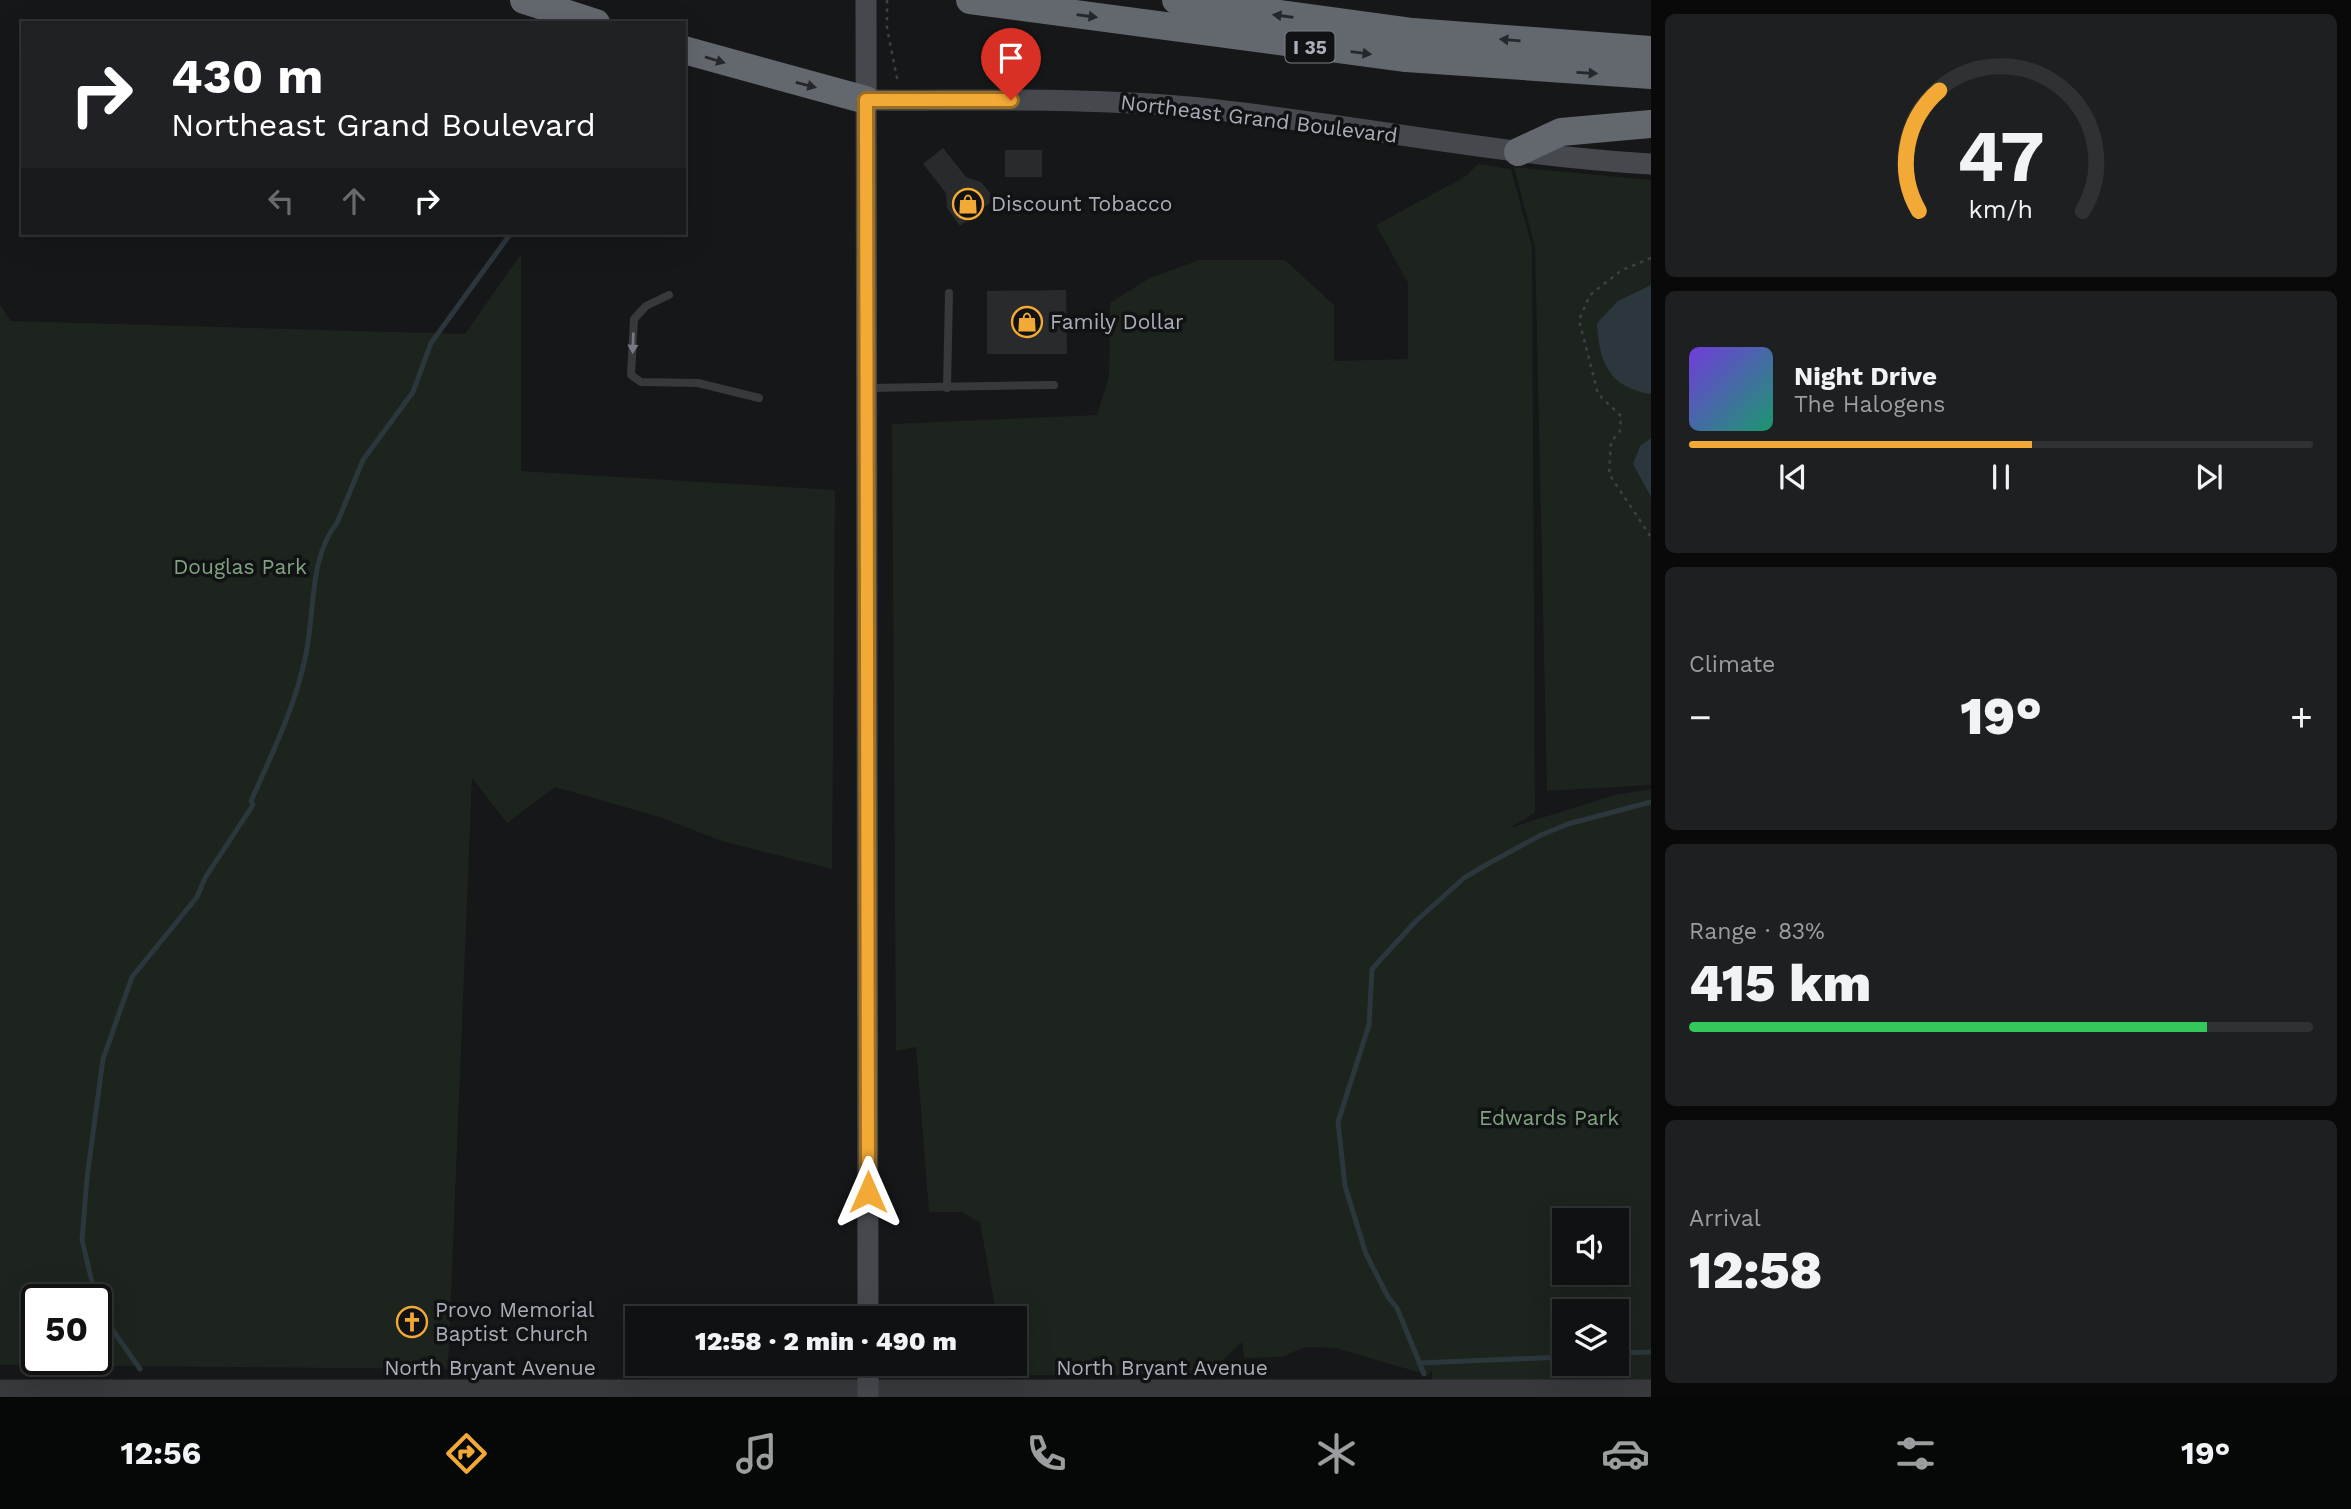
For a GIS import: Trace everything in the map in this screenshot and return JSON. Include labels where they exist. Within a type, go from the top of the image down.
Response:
[{"type":"highway","points":[[524,0],[590,21]]},
{"type":"highway","name":"I 35","points":[[971,0],[1406,58],[1651,75]]},
{"type":"highway","name":"I 35","points":[[1176,0],[1413,32],[1651,50]]},
{"type":"highway","points":[[686,51],[866,100]]},
{"type":"highway","points":[[1518,152],[1561,131],[1651,124]]},
{"type":"main road","points":[[866,0],[868,1306]]},
{"type":"main road","name":"Northeast Grand Boulevard","points":[[866,100],[1086,100],[1190,107],[1518,152],[1651,164]]},
{"type":"street","name":"North Bryant Avenue","points":[[0,1389],[79,1393],[868,1393],[1651,1389]]},
{"type":"lane","points":[[947,388],[949,293]]},
{"type":"lane","points":[[669,295],[646,306],[634,319],[631,375],[641,382],[698,383],[759,398]]},
{"type":"lane","points":[[866,388],[1054,385]]},
{"type":"path","points":[[887,0],[887,28],[894,74],[901,85]]},
{"type":"path","points":[[1651,258],[1622,270],[1590,295],[1579,320],[1598,394],[1621,415],[1620,431],[1611,442],[1609,474],[1651,537]]},
{"type":"green space","name":"Edwards Park","points":[[1478,164],[1511,169],[1532,247],[1535,813],[1509,828],[1615,795],[1651,789],[1651,1380],[1432,1381],[1432,1371],[1428,1375],[1335,1348],[1305,1347],[1281,1357],[1244,1358],[1242,1342],[1207,1375],[1027,1375],[1027,1306],[995,1306],[980,1222],[961,1212],[929,1212],[916,1047],[896,1051],[892,424],[1097,415],[1109,377],[1110,303],[1150,278],[1199,260],[1285,260],[1334,305],[1334,361],[1408,359],[1408,283],[1376,225],[1466,176]]},
{"type":"green space","points":[[1514,167],[1651,180],[1651,785],[1547,791],[1535,247]]},
{"type":"green space","name":"Douglas Park","points":[[521,254],[521,471],[835,490],[832,869],[722,841],[656,816],[555,787],[507,823],[472,778],[448,1369],[112,1366],[112,1284],[21,1284],[21,1365],[0,1365],[0,304],[11,321],[465,334]]},
{"type":"shaded area","points":[[1651,285],[1651,394],[1625,386],[1609,371],[1600,350],[1597,323],[1618,301]]},
{"type":"shaded area","points":[[1651,438],[1651,497],[1633,464],[1640,446]]},
{"type":"building","points":[[943,148],[966,177],[981,182],[995,199],[960,226],[947,208],[946,193],[923,164]]},
{"type":"building","points":[[1005,150],[1042,150],[1042,177],[1005,177]]},
{"type":"building","name":"Family Dollar","points":[[1066,290],[1067,354],[987,354],[987,291]]},
{"type":"waterway","points":[[140,1369],[112,1329],[108,1310],[92,1282],[82,1240],[87,1178],[103,1059],[132,977],[197,897],[205,878],[253,805],[251,801],[283,729],[302,673],[309,638],[314,586],[322,552],[363,460],[413,392],[431,343],[510,235]]},
{"type":"waterway","points":[[1424,1374],[1397,1308],[1388,1297],[1366,1254],[1345,1186],[1338,1122],[1369,1025],[1372,969],[1416,921],[1464,878],[1484,866],[1541,835],[1568,824],[1651,802]]},
{"type":"waterway","points":[[1629,1353],[1651,1352]]},
{"type":"waterway","points":[[1419,1363],[1552,1357]]},
{"type":"place","name":"Discount Tobacco","points":[[968,204]]},
{"type":"place","name":"Family Dollar","points":[[1027,322]]},
{"type":"place","name":"Provo Memorial Baptist Church","points":[[412,1322]]},
{"type":"route","points":[[868,1192],[866,100],[1011,100]]}]
